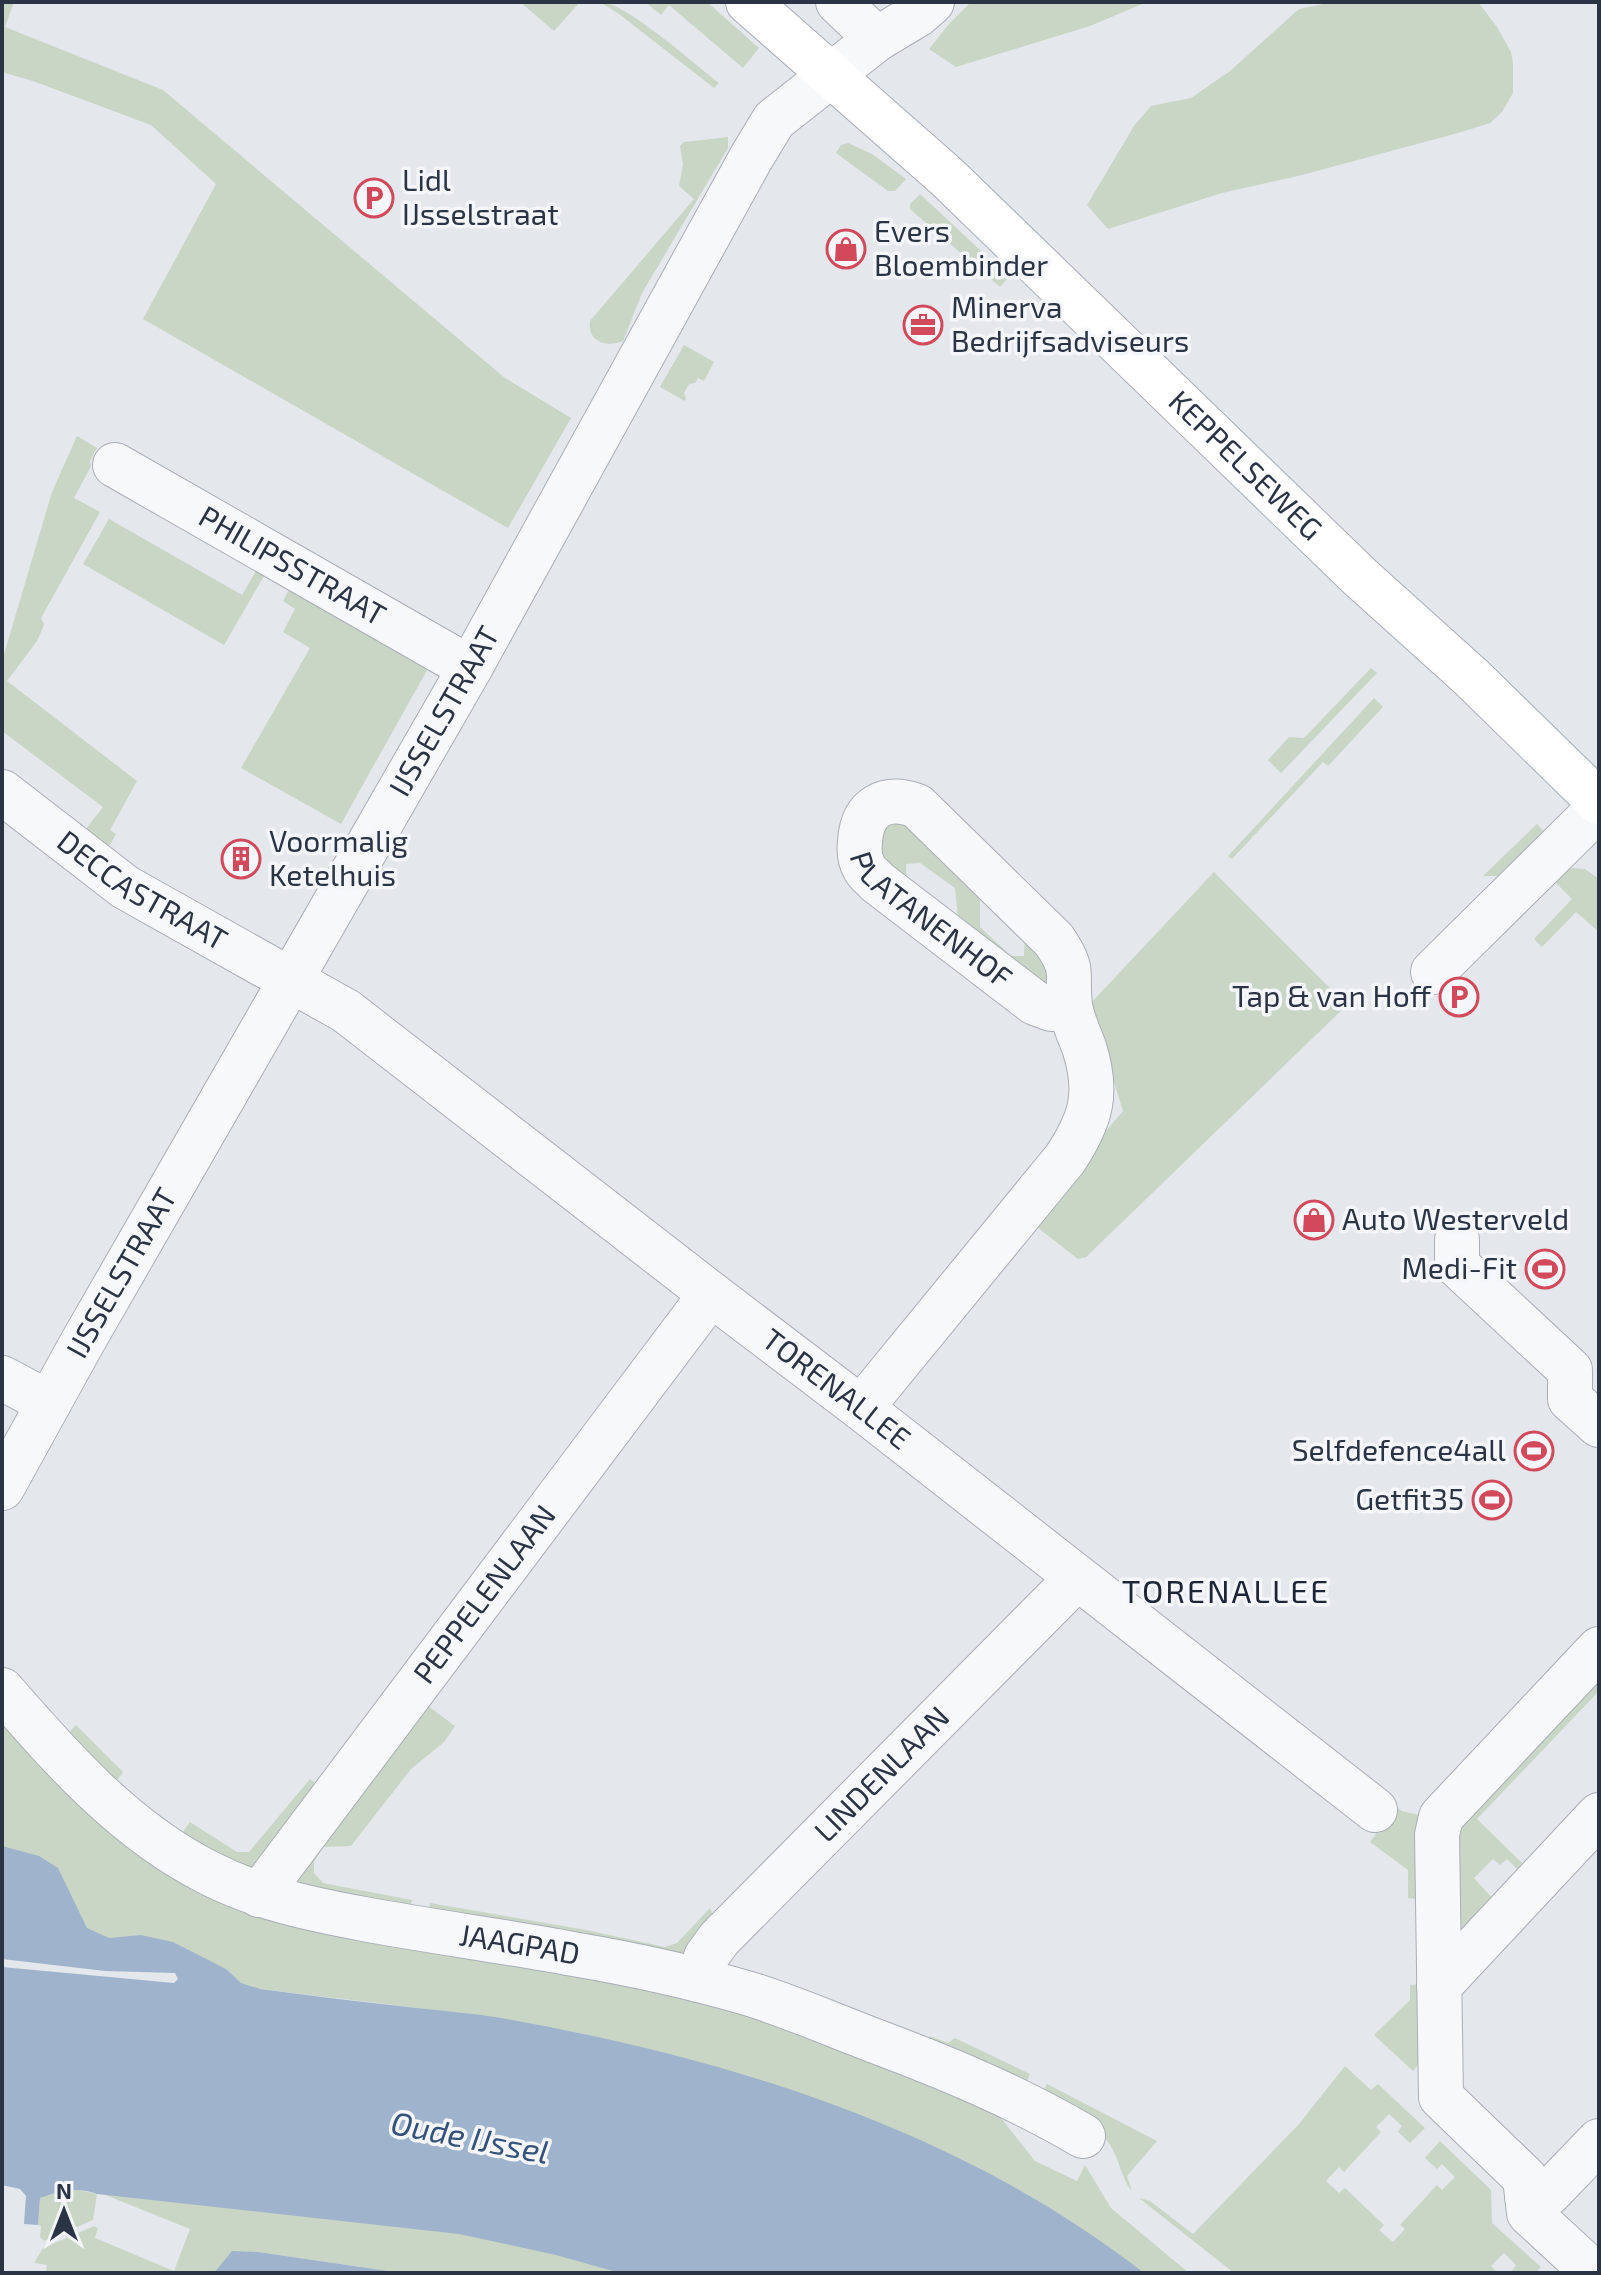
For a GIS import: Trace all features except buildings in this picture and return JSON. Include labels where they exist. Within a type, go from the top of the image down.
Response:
[{"type":"main road","name":"KEPPELSEWEG","points":[[748,2],[947,177],[1360,577],[1471,677],[1599,802]]},
{"type":"street","points":[[838,2],[877,39]]},
{"type":"street","name":"IJSSELSTRAAT","points":[[2,1488],[289,980],[470,668],[774,120],[877,39],[917,15],[932,2]]},
{"type":"street","name":"PHILIPSSTRAAT","points":[[115,465],[470,668]]},
{"type":"street","name":"DECCASTRAAT","points":[[2,792],[125,887],[289,980]]},
{"type":"street","name":"PLATANENHOF","points":[[861,1408],[1065,1159],[1081,1134],[1090,1111],[1092,1086],[1086,1053],[1070,1006],[1067,959],[1054,940],[917,806],[892,801],[878,805],[866,816],[860,833],[859,852],[864,868],[877,882],[1035,1003],[1051,1009],[1070,1006]]},
{"type":"street","points":[[1433,972],[1599,808]]},
{"type":"street","name":"TORENALLEE","points":[[289,980],[346,1011],[1375,1810]]},
{"type":"street","points":[[1457,1240],[1457,1265],[1570,1370],[1570,1399],[1599,1425]]},
{"type":"street","name":"PEPPELENLAAN","points":[[259,1895],[711,1294]]},
{"type":"street","points":[[2,1378],[49,1403]]},
{"type":"street","name":"LINDENLAAN","points":[[699,1980],[706,1957],[719,1939],[1077,1578]]},
{"type":"street","points":[[1594,2273],[1529,2213],[1525,2178],[1441,2097],[1437,1835],[1441,1817],[1599,1649]]},
{"type":"street","name":"JAAGPAD","points":[[2,1690],[59,1755],[110,1804],[154,1838],[205,1871],[259,1895],[392,1925],[575,1954],[699,1980],[752,1995],[991,2087],[1083,2136]]},
{"type":"street","points":[[1439,1986],[1599,1815]]},
{"type":"street","points":[[1527,2196],[1549,2193],[1599,2141]]},
{"type":"green space","points":[[2,2],[14,2],[5,27],[163,90],[505,378],[571,418],[508,528],[143,319],[216,184],[151,125],[2,72]]},
{"type":"green space","points":[[520,2],[580,2],[554,31]]},
{"type":"green space","points":[[600,2],[612,5],[643,23],[719,83],[714,88]]},
{"type":"green space","points":[[645,2],[707,2],[759,48],[743,68],[669,5],[661,15]]},
{"type":"green space","points":[[971,2],[1147,2],[1090,26],[956,67],[929,49]]},
{"type":"green space","points":[[1333,2],[1478,2],[1511,52],[1513,93],[1502,112],[1490,123],[1302,175],[1222,193],[1108,229],[1087,205],[1134,126],[1151,106],[1191,98],[1230,71],[1299,9]]},
{"type":"green space","points":[[728,137],[728,148],[642,293],[623,341],[611,344],[599,342],[592,334],[590,321],[694,199],[679,186],[683,165],[680,146],[684,142]]},
{"type":"green space","points":[[848,143],[872,154],[906,179],[895,191],[888,191],[836,153],[841,145]]},
{"type":"green space","points":[[920,194],[1009,277],[1000,287],[910,209],[910,204]]},
{"type":"green space","points":[[684,345],[714,362],[704,381],[698,378],[695,383],[689,384],[684,393],[685,401],[660,387]]},
{"type":"green space","points":[[77,436],[97,448],[74,498],[100,512],[41,618],[44,625],[37,641],[7,681],[137,781],[110,830],[116,834],[106,852],[82,834],[103,807],[2,731],[2,661],[52,492]]},
{"type":"green space","points":[[109,519],[242,595],[260,564],[268,569],[224,645],[83,564]]},
{"type":"green space","points":[[292,584],[431,663],[341,824],[241,768],[310,648],[283,632],[295,609],[283,601]]},
{"type":"green space","points":[[1371,668],[1377,673],[1281,773],[1268,760],[1289,737],[1304,738]]},
{"type":"green space","points":[[1374,698],[1383,707],[1328,766],[1323,762],[1232,859],[1228,856]]},
{"type":"green space","points":[[905,816],[980,884],[980,927],[1011,956],[1024,956],[1025,925],[1056,955],[1054,989],[959,929],[955,888],[920,863],[906,864],[907,892],[876,864],[871,835]]},
{"type":"green space","points":[[1537,824],[1546,834],[1519,876],[1483,876]]},
{"type":"green space","points":[[1572,868],[1585,869],[1599,879],[1599,932],[1576,912],[1542,947],[1534,939],[1572,899],[1552,879]]},
{"type":"green space","points":[[1214,872],[1347,1005],[1086,1257],[1078,1259],[1029,1221],[1123,1111],[1090,1004]]},
{"type":"green space","points":[[1599,1674],[1599,1691],[1477,1819],[1522,1863],[1517,1869],[1507,1859],[1500,1865],[1493,1859],[1474,1878],[1494,1900],[1457,1935],[1451,1832]]},
{"type":"green space","points":[[416,1697],[455,1726],[444,1742],[411,1769],[351,1846],[323,1847],[314,1862],[314,1873],[323,1883],[412,1900],[409,1914],[306,1893],[298,1880],[296,1865]]},
{"type":"green space","points":[[2,1704],[185,1871],[655,1982],[981,2093],[1035,2161],[1077,2181],[1085,2165],[1111,2208],[1189,2273],[1138,2273],[691,2060],[592,2036],[492,2017],[260,1989],[240,1983],[226,1969],[91,1936],[2,1851]]},
{"type":"green space","points":[[76,1725],[123,1772],[110,1790],[62,1740]]},
{"type":"green space","points":[[310,1779],[320,1787],[253,1868],[242,1871],[177,1840],[190,1822],[237,1852],[249,1852]]},
{"type":"green space","points":[[1396,1807],[1427,1817],[1421,1900],[1408,1898],[1408,1870],[1370,1842]]},
{"type":"green space","points":[[430,1903],[665,1947],[677,1943],[710,1908],[717,1924],[684,1956],[427,1918]]},
{"type":"green space","points":[[1423,1984],[1424,2057],[1413,2071],[1374,2035],[1410,2000],[1410,1985]]},
{"type":"green space","points":[[930,2036],[948,2043],[955,2038],[1030,2074],[1023,2090],[921,2047]]},
{"type":"green space","points":[[1345,2066],[1371,2090],[1378,2084],[1425,2128],[1410,2143],[1398,2132],[1402,2126],[1389,2114],[1376,2127],[1381,2132],[1344,2172],[1339,2167],[1326,2181],[1339,2193],[1345,2188],[1384,2225],[1379,2230],[1393,2242],[1405,2229],[1400,2225],[1437,2185],[1442,2190],[1455,2177],[1442,2164],[1437,2169],[1425,2158],[1440,2141],[1491,2190],[1492,2223],[1541,2267],[1535,2273],[1514,2273],[1512,2271],[1516,2265],[1504,2253],[1491,2266],[1496,2271],[1494,2273],[1234,2273],[1139,2198],[1150,2201],[1193,2234],[1299,2124]]},
{"type":"green space","points":[[1047,2084],[1157,2141],[1127,2176],[1132,2191],[1113,2150],[1100,2133],[1039,2100]]},
{"type":"green space","points":[[79,2190],[97,2194],[93,2220],[44,2241],[40,2237],[41,2226],[38,2225],[40,2198],[57,2191]]},
{"type":"green space","points":[[103,2194],[446,2225],[658,2273],[402,2273],[258,2252],[214,2273],[46,2273],[47,2265],[34,2263],[43,2248],[94,2226],[98,2228],[95,2238],[174,2271],[190,2229]]},
{"type":"water","name":"Oude IJssel","points":[[2,1846],[39,1856],[58,1868],[87,1928],[109,1938],[141,1935],[173,1942],[226,1969],[241,1983],[260,1989],[485,2016],[667,2053],[752,2077],[918,2139],[996,2177],[1072,2222],[1144,2273],[620,2273],[556,2255],[459,2234],[75,2190],[40,2198],[38,2225],[24,2224],[26,2196],[20,2189],[2,2185]]},
{"type":"water","points":[[232,2251],[258,2252],[402,2273],[214,2273]]},
{"type":"pier","points":[[2,1959],[105,1971],[175,1973],[178,1979],[174,1983],[2,1967]]},
{"type":"place","name":"Lidl IJsselstraat","points":[[374,198]]},
{"type":"place","name":"Evers Bloembinder","points":[[846,249]]},
{"type":"place","name":"Minerva Bedrijfsadviseurs","points":[[923,325]]},
{"type":"place","name":"Voormalig Ketelhuis","points":[[241,859]]},
{"type":"place","name":"Tap & van Hoff","points":[[1459,997]]},
{"type":"place","name":"Auto Westerveld","points":[[1314,1220]]},
{"type":"place","name":"Medi-Fit","points":[[1545,1269]]},
{"type":"place","name":"Selfdefence4all","points":[[1534,1451]]},
{"type":"place","name":"Getfit35","points":[[1492,1500]]},
{"type":"district","name":"TORENALLEE","points":[[1226,1592]]}]
